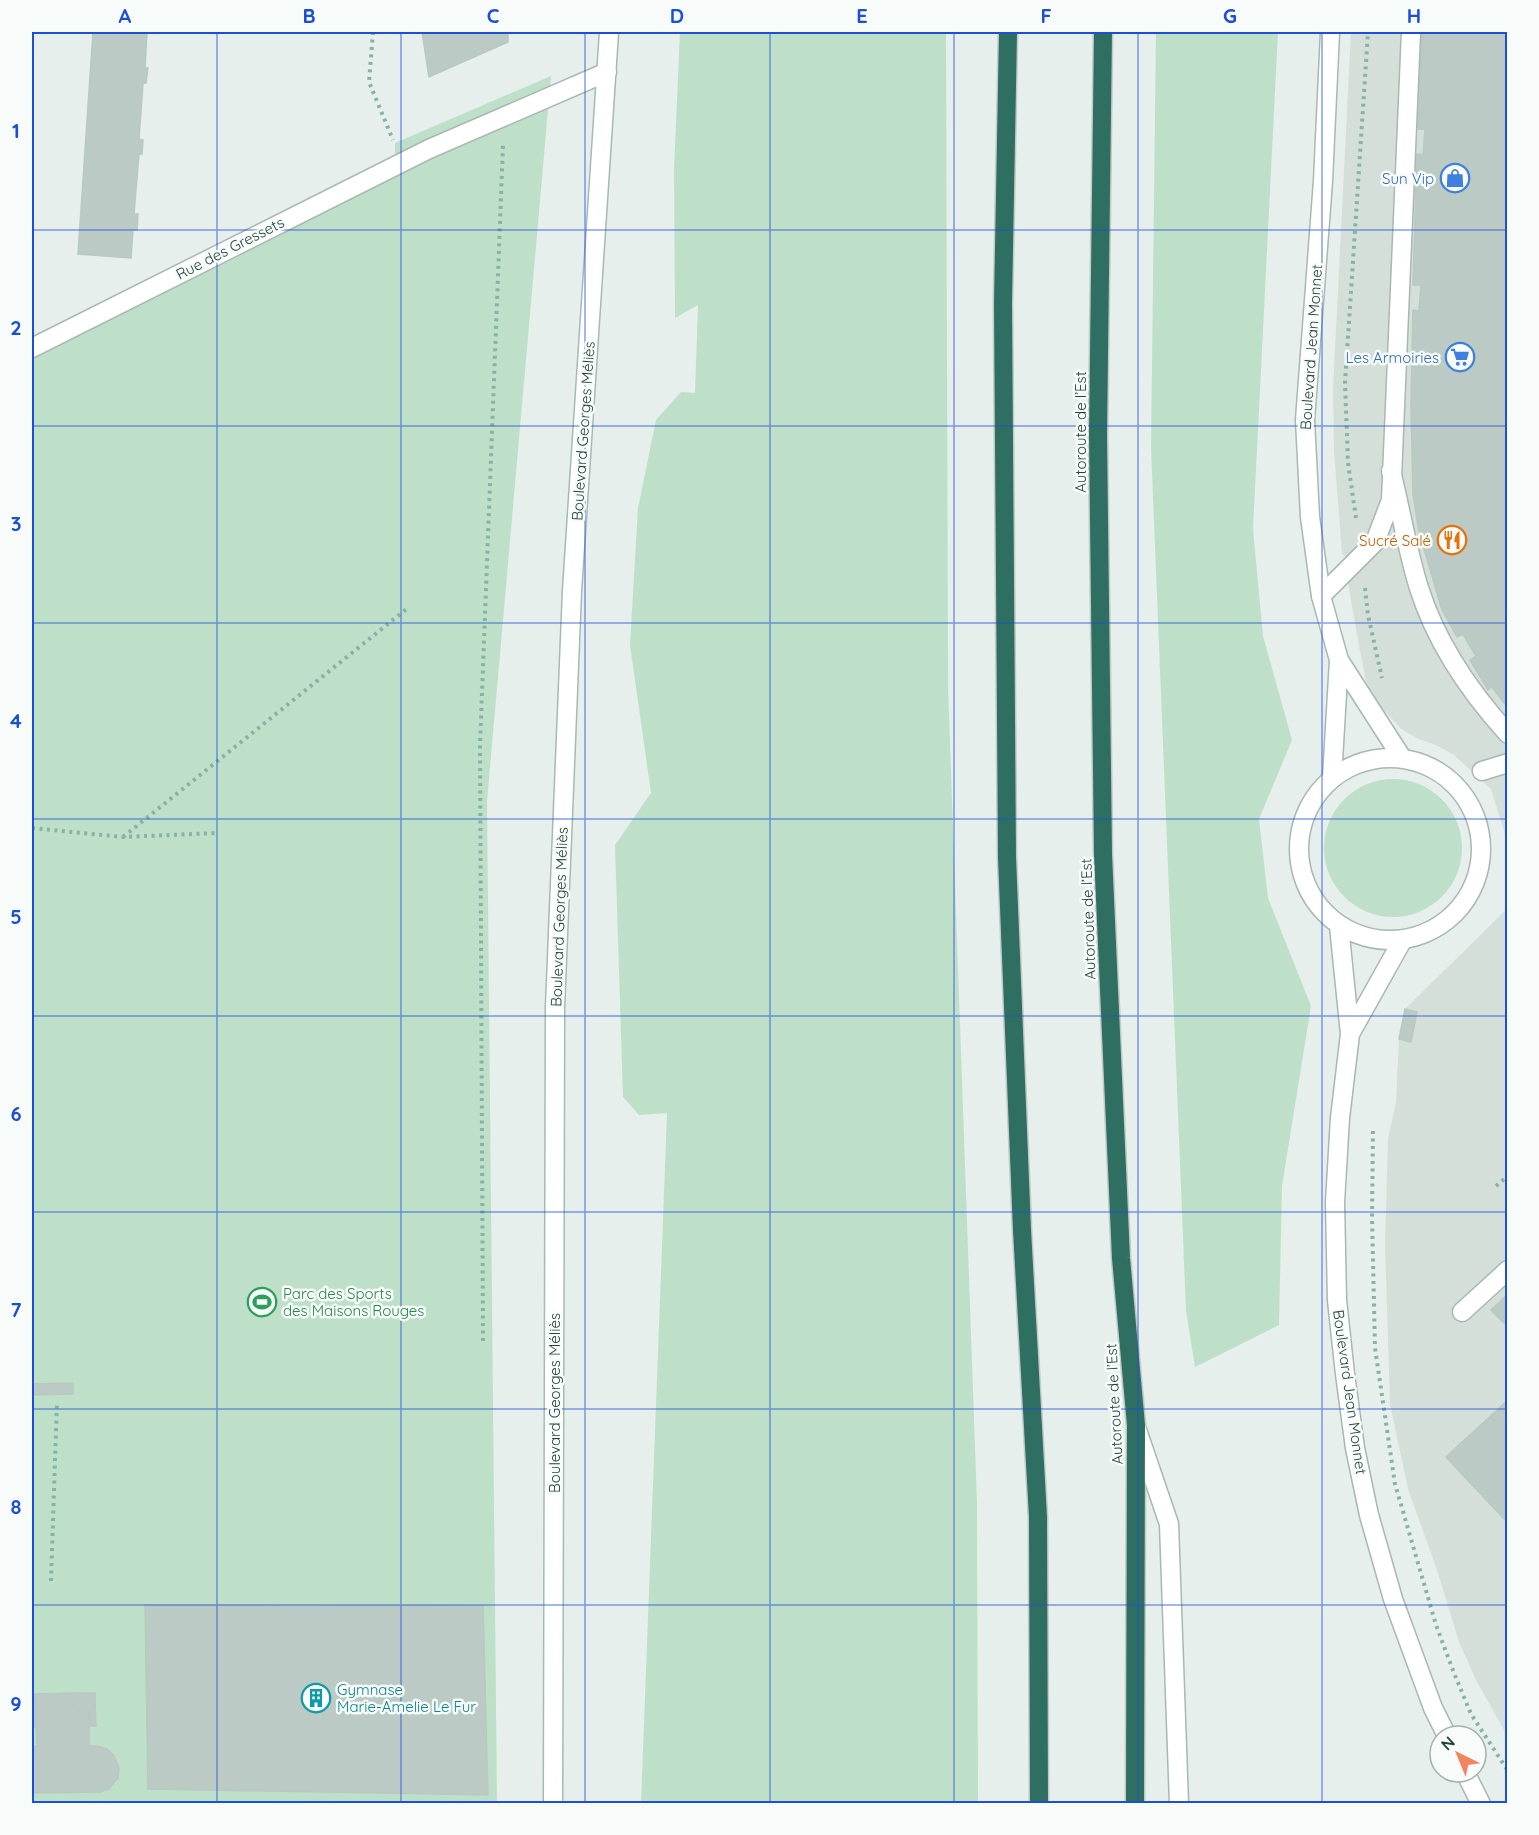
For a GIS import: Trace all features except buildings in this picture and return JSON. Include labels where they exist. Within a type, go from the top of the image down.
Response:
[{"type":"highway","points":[[1008,32],[1003,303],[1007,857],[1022,1230],[1038,1517],[1039,1803]]},
{"type":"highway","name":"Autoroute de l’Est","points":[[1103,32],[1098,435],[1103,854],[1121,1258],[1136,1425],[1135,1803]]},
{"type":"street","name":"Boulevard Georges Méliès","points":[[553,1803],[555,1007],[572,591],[609,32]]},
{"type":"street","name":"Boulevard Jean Monnet","points":[[1330,32],[1323,182],[1305,420],[1310,517],[1321,596],[1339,660],[1402,758]]},
{"type":"street","points":[[1321,596],[1375,542],[1391,500],[1411,32]]},
{"type":"street","name":"Rue des Gressets","points":[[32,348],[429,149],[607,72]]},
{"type":"street","points":[[1392,471],[1419,589],[1437,634],[1489,713],[1508,734]]},
{"type":"street","name":"Boulevard Jean Monnet","points":[[1332,778],[1339,660]]},
{"type":"street","points":[[1377,758],[1402,758],[1432,768],[1457,787],[1474,813],[1481,837],[1481,862],[1472,890],[1455,915],[1431,932],[1402,941],[1380,941],[1358,936],[1339,926],[1318,907],[1303,882],[1298,854],[1301,825],[1313,799],[1332,778],[1353,765],[1377,758]]},
{"type":"street","points":[[1482,771],[1508,763]]},
{"type":"street","name":"Boulevard Jean Monnet","points":[[1339,926],[1350,1034],[1340,1118],[1335,1202],[1337,1300],[1345,1374],[1369,1515],[1393,1599],[1441,1724]]},
{"type":"street","name":"Boulevard Jean Monnet","points":[[1350,1034],[1402,941]]},
{"type":"street","points":[[1462,1312],[1508,1270]]},
{"type":"street","points":[[1136,1425],[1169,1524],[1179,1803]]},
{"type":"street","points":[[1471,1784],[1481,1803]]},
{"type":"path","points":[[373,32],[369,82],[395,143],[429,149]]},
{"type":"path","points":[[1368,32],[1345,383],[1348,463],[1368,615],[1386,688]]},
{"type":"path","points":[[483,1341],[480,745],[504,116]]},
{"type":"path","points":[[123,837],[409,607]]},
{"type":"path","points":[[32,828],[123,837],[216,833]]},
{"type":"path","points":[[1373,1131],[1375,1348],[1395,1484],[1436,1625],[1454,1673],[1471,1714],[1508,1771]]},
{"type":"path","points":[[1496,1186],[1508,1176]]},
{"type":"path","points":[[51,1581],[57,1401]]},
{"type":"shaded area","points":[[1351,32],[1507,32],[1507,841],[1491,789],[1454,755],[1400,728],[1376,701],[1366,681],[1359,646],[1348,583],[1359,572],[1342,553],[1334,451],[1333,389]]},
{"type":"shaded area","points":[[1507,909],[1507,1735],[1477,1682],[1459,1642],[1437,1570],[1408,1489],[1390,1404],[1385,1244],[1388,1138],[1396,1103],[1399,1039],[1411,1041],[1417,1012],[1405,1009]]},
{"type":"green space","points":[[680,32],[946,32],[948,686],[977,1503],[978,1803],[641,1803],[667,1113],[639,1115],[623,1097],[615,845],[651,793],[630,645],[638,508],[656,420],[681,392],[695,393],[698,305],[675,318],[674,168]]},
{"type":"green space","points":[[1156,32],[1278,32],[1253,529],[1263,636],[1292,740],[1259,819],[1268,898],[1311,1006],[1282,1186],[1279,1325],[1195,1367],[1186,1311],[1151,448]]},
{"type":"green space","name":"Parc des Sports des Maisons Rouges","points":[[551,76],[487,802],[497,1803],[32,1803],[32,359],[395,175],[395,143]]},
{"type":"green space","points":[[1393,779],[1419,785],[1431,791],[1441,800],[1450,810],[1456,822],[1462,848],[1456,874],[1450,886],[1441,896],[1431,905],[1419,911],[1393,917],[1367,911],[1355,905],[1345,896],[1336,886],[1330,874],[1324,848],[1330,822],[1336,810],[1345,800],[1355,791],[1367,785]]},
{"type":"place","name":"Sun Vip","points":[[1455,178]]},
{"type":"place","name":"Les Armoiries","points":[[1460,357]]},
{"type":"place","name":"Sucré Salé","points":[[1452,540]]},
{"type":"place","name":"Parc des Sports des Maisons Rouges","points":[[262,1302]]},
{"type":"place","name":"Gymnase Marie-Amelie Le Fur","points":[[316,1698]]}]
